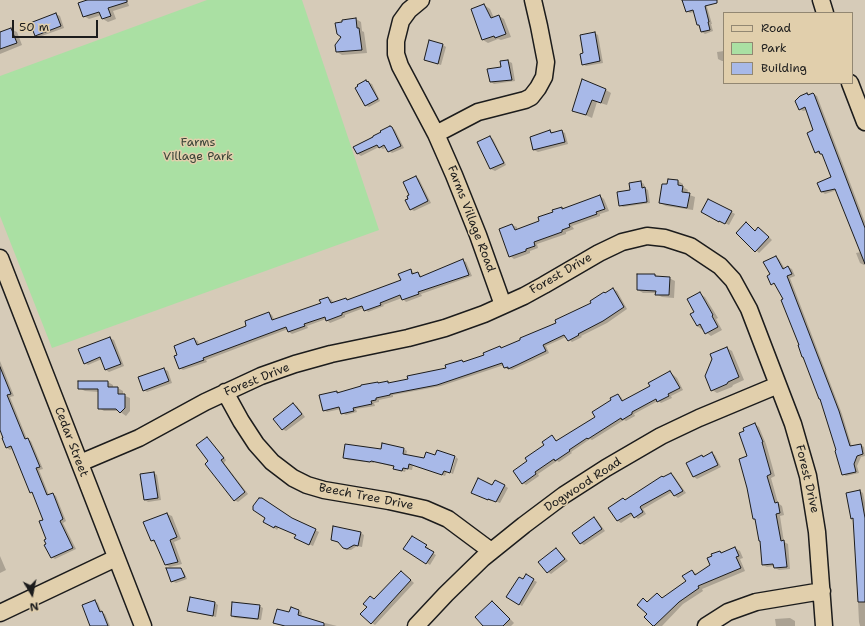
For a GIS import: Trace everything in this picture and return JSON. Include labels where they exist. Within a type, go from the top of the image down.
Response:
[{"type":"street","name":"Farms Village Road","points":[[421,0],[409,10],[401,21],[396,38],[396,49],[400,66],[436,134],[468,210],[503,305]]},
{"type":"street","points":[[436,134],[482,111],[525,100],[538,88],[544,77],[546,65],[533,0]]},
{"type":"street","points":[[821,0],[825,12]]},
{"type":"street","points":[[850,84],[865,122]]},
{"type":"street","name":"Forest Drive","points":[[80,464],[139,438],[225,392],[260,376],[331,354],[426,334],[465,321],[544,285],[599,253],[622,242],[647,236],[672,239],[690,246],[715,262],[733,280],[749,309],[801,450],[811,490],[817,532],[824,626]]},
{"type":"street","name":"Cedar Street","points":[[0,258],[143,626]]},
{"type":"street","name":"Dogwood Road","points":[[416,626],[451,589],[491,551],[564,495],[634,452],[700,418],[778,385]]},
{"type":"street","name":"Beech Tree Drive","points":[[225,392],[256,444],[272,462],[293,478],[307,485],[324,490],[389,501],[425,509],[448,519],[491,551]]},
{"type":"street","points":[[0,613],[116,558]]},
{"type":"street","points":[[706,626],[728,612],[756,602],[822,591]]},
{"type":"green space","name":"Farms Village Park","points":[[207,0],[302,0],[379,230],[52,348],[0,216],[0,76]]},
{"type":"building","points":[[87,0],[127,0],[127,2],[108,8],[111,16],[102,19],[99,12],[83,17],[78,3]]},
{"type":"building","points":[[682,0],[717,0],[717,3],[705,6],[710,30],[701,32],[699,25],[697,25],[693,10],[686,12]]},
{"type":"building","points":[[484,4],[491,18],[499,15],[506,34],[495,38],[494,36],[482,40],[471,9]]},
{"type":"building","points":[[56,13],[61,26],[35,36],[30,23]]},
{"type":"building","points":[[356,18],[362,50],[336,52],[335,45],[341,37],[337,34],[335,23],[342,22],[342,20]]},
{"type":"building","points":[[11,28],[17,43],[0,49],[0,32]]},
{"type":"building","points":[[595,32],[600,61],[582,65],[580,54],[583,53],[580,35]]},
{"type":"building","points":[[429,40],[443,44],[438,64],[424,60]]},
{"type":"building","points":[[508,60],[512,80],[490,82],[487,69],[501,67],[500,61]]},
{"type":"building","points":[[582,79],[606,89],[601,103],[592,100],[586,115],[572,111]]},
{"type":"building","points":[[366,80],[378,99],[365,106],[355,88],[358,86],[357,85]]},
{"type":"building","points":[[807,93],[808,95],[814,94],[865,228],[865,264],[835,189],[821,192],[817,183],[831,177],[822,154],[820,154],[819,151],[815,153],[807,133],[813,130],[805,107],[799,110],[795,101],[800,96]]},
{"type":"building","points":[[390,126],[392,127],[401,146],[388,152],[384,145],[379,148],[377,145],[357,154],[353,147]]},
{"type":"building","points":[[550,130],[551,133],[562,130],[565,142],[533,150],[530,137]]},
{"type":"building","points":[[490,136],[504,163],[490,169],[477,142]]},
{"type":"building","points":[[416,176],[428,201],[410,210],[405,200],[408,199],[407,196],[409,195],[403,182]]},
{"type":"building","points":[[668,179],[678,180],[678,185],[683,186],[682,192],[690,193],[687,208],[659,203],[662,184],[667,184]]},
{"type":"building","points":[[641,181],[642,188],[645,187],[647,202],[619,206],[617,192],[630,190],[629,183]]},
{"type":"building","points":[[600,195],[605,209],[596,212],[597,214],[569,224],[570,227],[562,230],[562,232],[534,242],[535,246],[509,257],[499,229],[512,224],[515,230],[539,221],[538,217],[553,212],[552,210],[562,207],[562,209]]},
{"type":"building","points":[[708,199],[732,211],[725,224],[701,212]]},
{"type":"building","points":[[746,222],[755,231],[758,227],[769,237],[755,252],[736,233]]},
{"type":"building","points":[[776,256],[783,269],[788,266],[792,274],[787,276],[839,411],[850,446],[861,444],[863,454],[857,456],[854,464],[856,472],[842,475],[820,399],[802,357],[799,345],[781,300],[783,299],[774,283],[771,285],[767,276],[770,274],[763,262]]},
{"type":"building","points":[[463,259],[469,275],[418,292],[419,294],[402,300],[400,295],[380,303],[381,305],[364,311],[362,306],[342,313],[342,315],[326,321],[325,317],[304,324],[305,326],[288,332],[286,327],[203,358],[204,360],[179,369],[174,356],[177,355],[174,346],[194,338],[197,345],[246,326],[245,321],[269,312],[272,320],[321,303],[319,300],[328,297],[331,303],[346,298],[347,300],[401,280],[398,274],[411,269],[412,274],[418,272],[420,277]]},
{"type":"building","points":[[637,274],[655,274],[655,276],[670,277],[669,295],[655,295],[656,291],[637,290]]},
{"type":"building","points":[[613,288],[624,307],[568,341],[564,335],[543,345],[546,351],[508,369],[508,367],[504,368],[502,363],[437,385],[376,398],[376,400],[371,401],[372,404],[353,408],[354,411],[341,414],[339,407],[323,411],[319,395],[337,391],[337,393],[361,385],[388,381],[388,383],[408,379],[407,376],[446,368],[445,365],[462,360],[463,362],[484,355],[483,353],[500,346],[501,348],[520,340],[520,338],[556,323],[555,320],[591,303],[590,301]]},
{"type":"building","points":[[700,292],[718,327],[705,334],[700,324],[697,326],[690,314],[694,312],[687,299]]},
{"type":"building","points":[[110,337],[121,364],[105,370],[100,357],[84,364],[78,349]]},
{"type":"building","points":[[727,347],[739,377],[711,391],[705,376],[712,359],[710,354]]},
{"type":"building","points":[[0,367],[11,394],[7,395],[25,439],[28,438],[40,467],[36,468],[47,495],[53,493],[63,519],[60,521],[73,548],[51,558],[44,545],[46,544],[44,540],[46,539],[39,521],[43,520],[32,492],[30,493],[11,446],[6,448],[2,438],[0,430]]},
{"type":"building","points":[[164,368],[169,381],[143,391],[138,377]]},
{"type":"building","points":[[670,371],[680,388],[668,394],[669,396],[657,402],[656,399],[632,412],[632,414],[622,420],[621,418],[588,439],[587,438],[555,461],[554,459],[535,472],[536,474],[522,484],[513,471],[527,461],[525,458],[544,445],[542,442],[552,435],[556,441],[595,417],[592,412],[611,400],[610,398],[618,394],[622,401],[650,386],[648,383]]},
{"type":"building","points":[[78,381],[108,381],[108,387],[118,387],[118,394],[125,394],[125,408],[120,413],[116,409],[98,409],[98,389],[78,389]]},
{"type":"building","points":[[293,403],[302,414],[282,430],[273,419]]},
{"type":"building","points":[[755,423],[763,442],[771,474],[767,476],[775,503],[778,502],[780,513],[776,514],[781,541],[784,540],[787,567],[774,568],[773,564],[762,565],[760,541],[755,519],[753,519],[747,488],[739,459],[747,456],[739,433],[744,431],[743,428]]},
{"type":"building","points":[[207,437],[224,458],[221,460],[245,492],[234,501],[205,464],[208,461],[196,445]]},
{"type":"building","points":[[382,443],[404,448],[403,454],[424,458],[426,452],[435,455],[437,450],[455,456],[450,473],[444,471],[442,475],[409,464],[408,469],[403,468],[402,471],[393,469],[394,466],[371,461],[343,458],[345,444],[381,449]]},
{"type":"building","points":[[712,452],[718,465],[693,477],[686,463]]},
{"type":"building","points":[[154,472],[158,498],[144,500],[140,474]]},
{"type":"building","points":[[671,473],[683,491],[674,496],[670,490],[641,506],[640,507],[643,512],[634,518],[631,513],[617,521],[608,508],[623,498],[625,500],[662,476],[663,477]]},
{"type":"building","points":[[478,478],[492,485],[495,480],[505,485],[496,502],[471,493]]},
{"type":"building","points":[[860,490],[865,518],[865,602],[858,602],[853,518],[851,519],[846,493]]},
{"type":"building","points":[[259,498],[262,498],[292,518],[316,529],[309,545],[294,538],[296,535],[275,526],[274,528],[263,522],[265,518],[253,510],[253,506]]},
{"type":"building","points":[[167,513],[177,537],[170,540],[178,562],[165,565],[154,540],[151,541],[143,522]]},
{"type":"building","points":[[594,517],[602,529],[580,544],[572,533]]},
{"type":"building","points":[[333,526],[361,532],[358,546],[354,545],[347,549],[343,548],[338,542],[331,540]]},
{"type":"building","points":[[412,536],[427,545],[425,547],[434,552],[426,564],[403,549]]},
{"type":"building","points":[[735,547],[739,556],[736,557],[741,568],[698,586],[699,588],[679,602],[654,626],[644,617],[647,614],[637,605],[643,598],[647,602],[657,593],[662,598],[686,581],[682,576],[692,570],[695,575],[710,565],[707,558],[712,556],[711,554],[720,551],[721,553]]},
{"type":"building","points":[[556,548],[565,559],[547,573],[538,562]]},
{"type":"building","points":[[166,568],[181,568],[185,577],[171,582]]},
{"type":"building","points":[[401,571],[411,580],[371,624],[360,614],[367,607],[363,604],[370,596],[374,599]]},
{"type":"building","points":[[526,574],[534,579],[519,605],[506,597],[519,577],[523,579]]},
{"type":"building","points":[[190,597],[215,602],[213,616],[187,611]]},
{"type":"building","points":[[95,600],[100,612],[102,611],[108,626],[90,626],[82,605]]},
{"type":"building","points":[[492,601],[510,619],[503,626],[483,626],[475,617]]},
{"type":"building","points":[[232,602],[260,605],[258,619],[231,616]]},
{"type":"building","points":[[291,607],[299,610],[298,615],[324,623],[324,626],[285,626],[273,623],[277,609],[289,612]]}]
